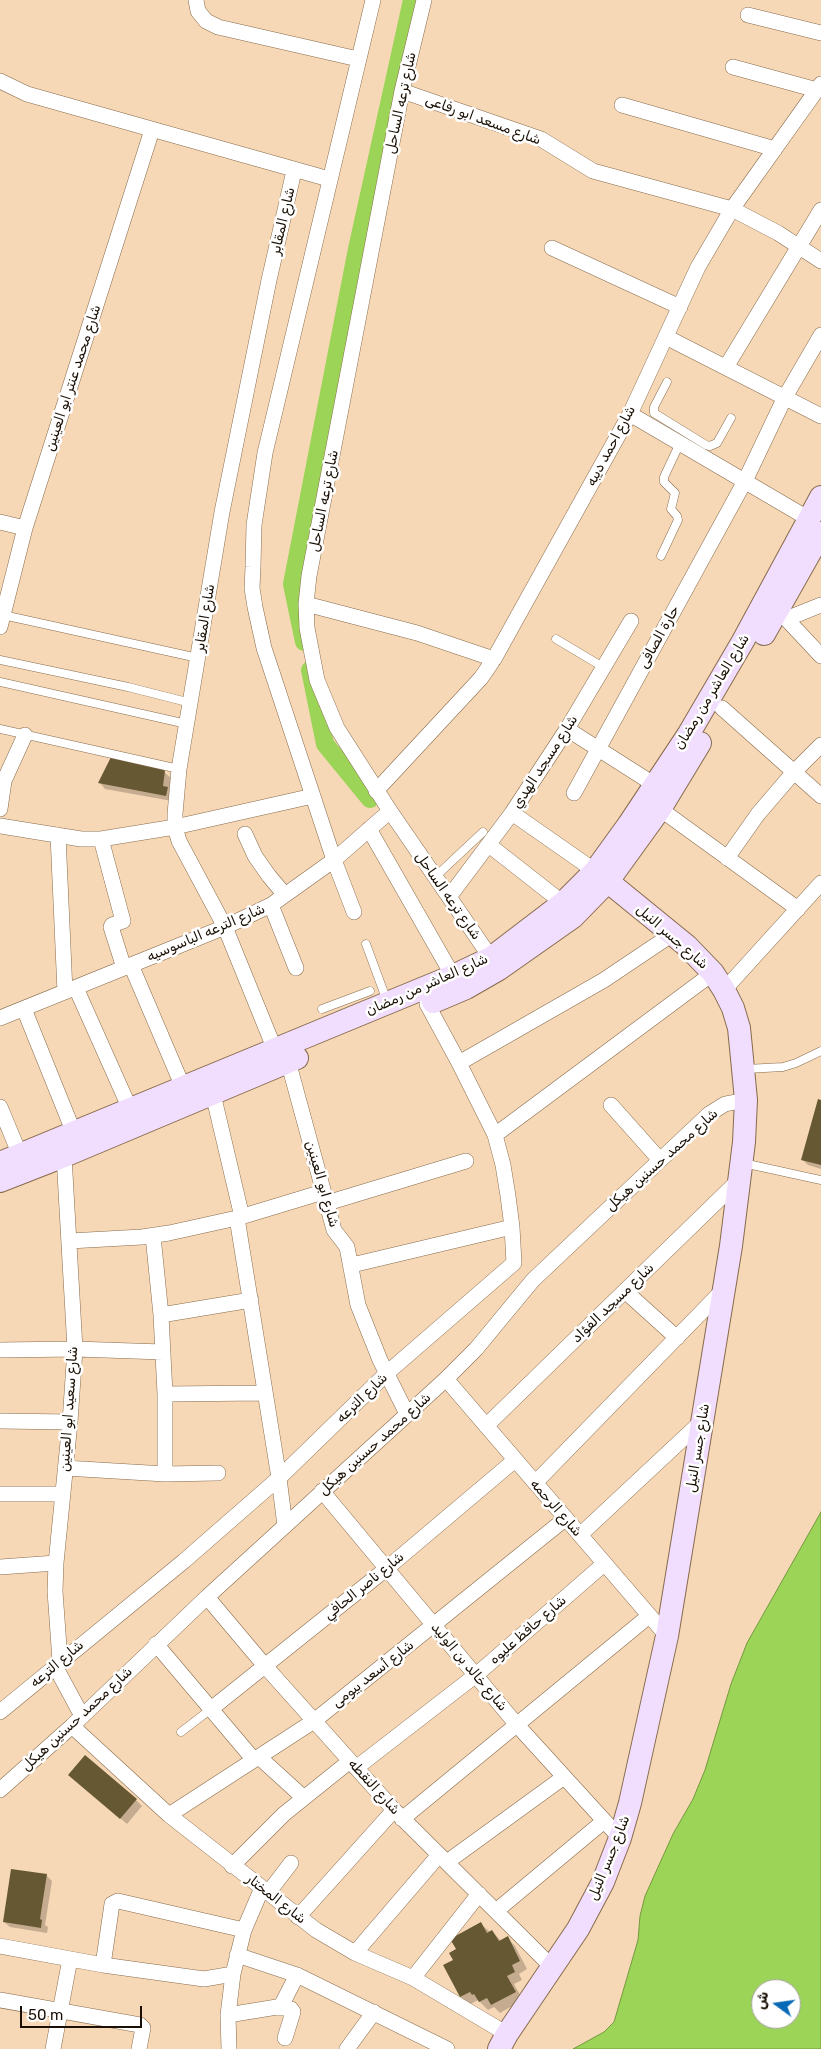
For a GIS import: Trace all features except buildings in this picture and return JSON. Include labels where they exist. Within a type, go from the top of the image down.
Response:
[{"type":"main road","name":"شارع العاشر من رمضان","points":[[0,1181],[213,1094],[282,1056],[342,1012],[386,1000],[453,976],[491,958],[602,876],[660,809],[782,614],[815,526],[821,497]]},
{"type":"main road","name":"شارع العاشر من رمضان","points":[[10,1159],[183,1087],[282,1056],[466,988],[500,969],[573,917],[602,876],[655,785],[688,735],[743,641],[815,526]]},
{"type":"main road","name":"شارع جسر النيل","points":[[503,2041],[578,1929],[599,1890],[620,1838],[630,1803],[666,1636],[724,1289],[745,1135],[746,1100],[744,1069],[739,1028],[733,1008],[718,981],[686,946],[602,876]]},
{"type":"street","points":[[196,0],[198,11],[206,21],[218,27],[358,59]]},
{"type":"street","points":[[354,912],[334,860],[264,648],[252,588],[255,516],[265,453],[373,0]]},
{"type":"street","name":"شارع ترعه الساحل","points":[[424,0],[402,91],[309,576],[306,604],[311,654],[317,680],[337,728],[376,791],[491,958]]},
{"type":"street","points":[[748,15],[821,33]]},
{"type":"street","points":[[733,67],[819,87]]},
{"type":"street","points":[[0,81],[27,94],[294,171],[329,179]]},
{"type":"street","name":"شارع احمد ديبه","points":[[376,791],[481,678],[494,659],[630,414],[698,267],[732,209],[819,87]]},
{"type":"street","name":"شارع مسعد ابو رفاعى","points":[[402,91],[541,139],[593,171],[732,209],[757,221],[821,261]]},
{"type":"street","points":[[622,105],[775,149]]},
{"type":"street","name":"شارع محمد عنتر ابو العينين","points":[[2,621],[4,594],[152,130]]},
{"type":"street","name":"شارع المقابر","points":[[282,1056],[225,927],[179,841],[175,827],[179,769],[224,502],[269,280],[294,171]]},
{"type":"street","points":[[726,367],[821,210]]},
{"type":"street","points":[[552,248],[680,307]]},
{"type":"street","name":"حارة الصافى","points":[[574,793],[745,482],[785,397],[821,335]]},
{"type":"street","points":[[666,337],[821,416]]},
{"type":"street","points":[[630,414],[675,436],[815,526]]},
{"type":"street","points":[[0,522],[25,528]]},
{"type":"street","points":[[306,604],[417,633],[494,659]]},
{"type":"street","points":[[821,605],[782,614],[821,656]]},
{"type":"street","name":"شارع مسجد الهدي","points":[[449,896],[486,839],[512,813],[567,729],[631,621]]},
{"type":"street","points":[[722,708],[821,796]]},
{"type":"street","points":[[567,729],[655,785]]},
{"type":"street","points":[[0,810],[4,781],[25,735]]},
{"type":"street","points":[[727,858],[758,814],[794,772],[821,745]]},
{"type":"street","points":[[0,826],[81,839],[101,838],[175,827],[313,796]]},
{"type":"street","points":[[660,809],[798,909]]},
{"type":"street","name":"شارع الترعه الباسوسيه","points":[[0,1018],[225,927],[271,905],[334,860],[390,811]]},
{"type":"street","points":[[512,813],[602,876]]},
{"type":"street","points":[[369,829],[453,976]]},
{"type":"street","points":[[245,834],[260,863],[285,894]]},
{"type":"street","points":[[58,835],[70,990],[130,1109]]},
{"type":"street","points":[[101,838],[123,921],[111,927],[183,1087]]},
{"type":"street","points":[[486,839],[563,903]]},
{"type":"street","points":[[494,1135],[718,981],[798,909],[821,883]]},
{"type":"street","points":[[271,905],[296,968]]},
{"type":"street","points":[[459,1063],[604,980],[671,935]]},
{"type":"street","name":"شارع الترعه","points":[[0,1712],[184,1561],[279,1478],[387,1373],[511,1266],[514,1258],[512,1227],[503,1165],[494,1135],[459,1063],[427,1004]]},
{"type":"street","points":[[24,1009],[74,1133]]},
{"type":"street","name":"شارع ابو العينين","points":[[282,1056],[335,1233],[347,1247],[352,1265],[358,1305],[407,1414]]},
{"type":"street","points":[[213,1094],[240,1217],[285,1526]]},
{"type":"street","name":"شارع محمد حسنين هيكل","points":[[0,1790],[77,1721],[156,1644],[322,1491],[446,1379],[476,1349],[533,1280],[709,1114],[725,1104],[746,1100]]},
{"type":"street","points":[[611,1105],[660,1160]]},
{"type":"street","points":[[0,1107],[10,1159]]},
{"type":"street","name":"شارع سعيد ابو العينين","points":[[58,1664],[55,1591],[56,1563],[70,1422],[74,1349],[64,1156]]},
{"type":"street","points":[[69,1241],[153,1236],[325,1197],[466,1161]]},
{"type":"street","name":"شارع مسجد الفؤاد","points":[[486,1426],[625,1291],[740,1171]]},
{"type":"street","points":[[352,1265],[512,1227]]},
{"type":"street","points":[[153,1236],[161,1315],[165,1394],[165,1474]]},
{"type":"street","points":[[534,1483],[724,1289]]},
{"type":"street","points":[[625,1291],[676,1338]]},
{"type":"street","points":[[161,1315],[251,1300]]},
{"type":"street","points":[[0,1350],[74,1349],[162,1352]]},
{"type":"street","name":"شارع الرحمه","points":[[446,1379],[666,1636]]},
{"type":"street","points":[[165,1394],[265,1393]]},
{"type":"street","points":[[0,1421],[70,1422]]},
{"type":"street","points":[[580,1536],[702,1421]]},
{"type":"street","name":"شارع ناصر الحافي","points":[[211,1709],[386,1569],[515,1460]]},
{"type":"street","points":[[65,1468],[165,1474],[218,1473]]},
{"type":"street","name":"شارع خالد بن الوليد","points":[[322,1491],[517,1724],[620,1838]]},
{"type":"street","points":[[0,1494],[62,1494]]},
{"type":"street","name":"شارع أسعد بيومى","points":[[169,1815],[314,1721],[566,1518]]},
{"type":"street","points":[[0,1566],[56,1563]]},
{"type":"street","name":"شارع حافظ عليوه","points":[[232,1866],[284,1814],[476,1675],[604,1564]]},
{"type":"street","name":"شارع النقطه","points":[[207,1597],[265,1666],[398,1815],[552,1967]]},
{"type":"street","points":[[298,1917],[398,1815],[517,1724],[649,1616]]},
{"type":"street","points":[[156,1644],[211,1709],[257,1758],[304,1798]]},
{"type":"street","name":"شارع المختار","points":[[58,1664],[77,1721],[169,1815],[298,1917],[355,1953],[413,1978],[503,2041]]},
{"type":"street","points":[[355,1953],[443,1859],[564,1776]]},
{"type":"street","points":[[496,1911],[604,1821]]},
{"type":"street","points":[[229,2049],[228,2015],[233,1974],[244,1930],[265,1890],[291,1862]]},
{"type":"street","points":[[413,1978],[478,1894]]},
{"type":"street","points":[[103,1965],[112,1904],[118,1901],[244,1930]]},
{"type":"street","points":[[0,1946],[103,1965],[204,1979],[233,1974]]},
{"type":"street","points":[[238,1955],[297,1975],[447,2049]]},
{"type":"street","points":[[53,2049],[70,1959]]},
{"type":"street","points":[[280,2008],[297,1975]]},
{"type":"street","points":[[0,2000],[140,2026],[143,2028],[139,2049]]},
{"type":"street","points":[[228,2015],[280,2008],[291,2009],[293,2012],[285,2038]]},
{"type":"street","points":[[347,2049],[374,2012]]},
{"type":"lane","points":[[667,382],[654,407],[654,413],[675,436],[710,446],[717,443],[731,418]]},
{"type":"lane","points":[[645,384],[662,393]]},
{"type":"lane","points":[[661,556],[678,520],[671,509],[675,491],[664,480],[675,436]]},
{"type":"lane","points":[[2,621],[198,658]]},
{"type":"lane","points":[[556,639],[603,667]]},
{"type":"lane","points":[[0,660],[128,687],[191,703]]},
{"type":"lane","points":[[0,682],[187,724]]},
{"type":"lane","points":[[0,729],[179,769]]},
{"type":"lane","points":[[436,877],[486,839]]},
{"type":"lane","points":[[366,944],[386,1000]]},
{"type":"lane","points":[[322,1009],[342,1012],[370,991]]},
{"type":"lane","points":[[744,1069],[783,1067],[809,1058],[821,1051]]},
{"type":"lane","points":[[740,1171],[821,1180]]},
{"type":"lane","points":[[181,1732],[211,1709]]},
{"type":"shaded area","points":[[821,1512],[821,2049],[573,2049],[604,2032],[614,2022],[638,1940],[640,1916],[645,1896],[673,1834],[693,1799],[705,1770],[731,1684],[747,1643]]},
{"type":"waterway","points":[[304,642],[292,584],[357,249],[412,0]]},
{"type":"waterway","points":[[310,670],[325,744],[370,799]]}]
